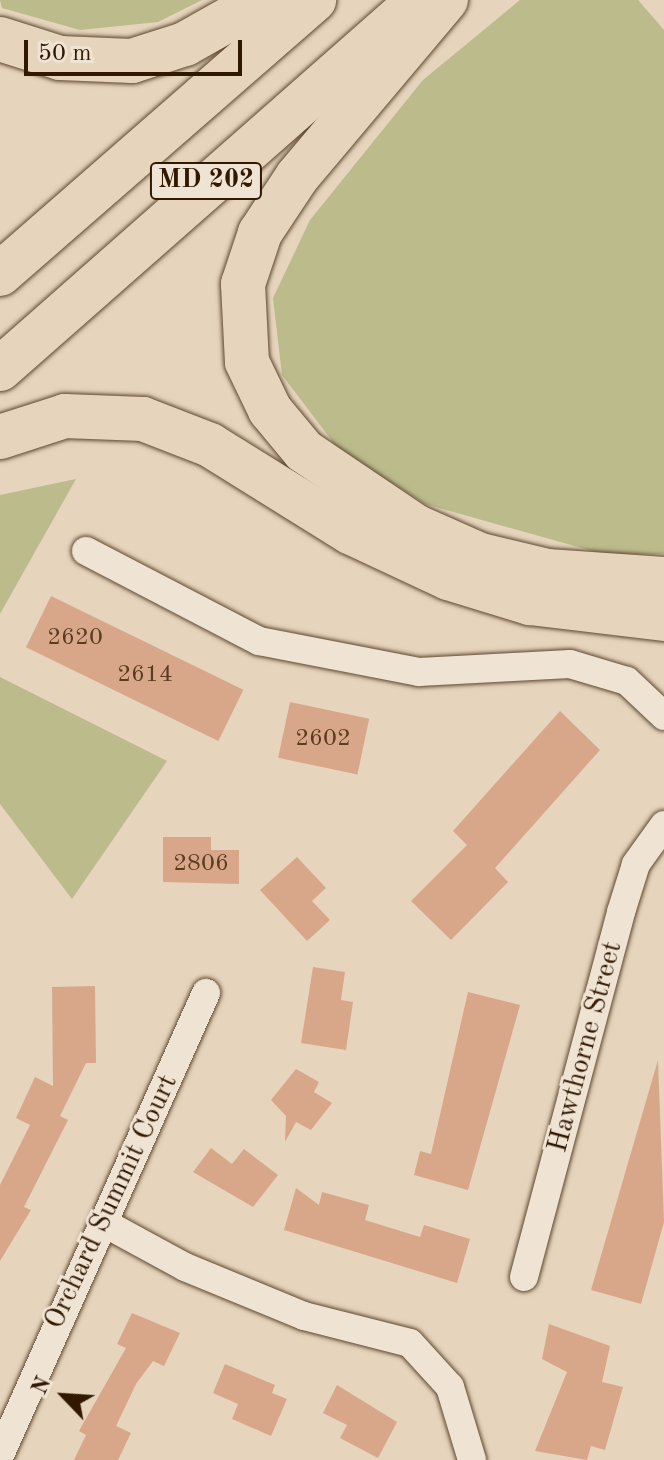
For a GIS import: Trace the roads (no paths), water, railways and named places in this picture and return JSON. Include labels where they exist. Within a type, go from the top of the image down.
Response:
[{"type":"main road","points":[[0,39],[60,58],[132,61],[185,44],[263,0]]},
{"type":"main road","name":"MD 202","points":[[0,274],[314,0]]},
{"type":"main road","name":"MD 202","points":[[0,369],[419,0]]},
{"type":"main road","points":[[446,0],[297,177],[260,233],[243,284],[247,362],[270,410],[304,451],[415,526],[480,555],[547,571],[664,579]]},
{"type":"main road","points":[[0,437],[65,416],[143,419],[210,445],[360,537],[448,578],[530,603],[664,619]]},
{"type":"street","points":[[86,551],[259,641],[419,672],[570,664],[627,681],[664,716]]},
{"type":"street","name":"Hawthorne Street","points":[[524,1277],[621,912],[636,864],[664,825]]},
{"type":"street","name":"Orchard Summit Court","points":[[0,1455],[106,1224],[206,993]]},
{"type":"street","points":[[106,1224],[185,1267],[304,1316],[410,1343],[450,1387],[472,1460]]}]
